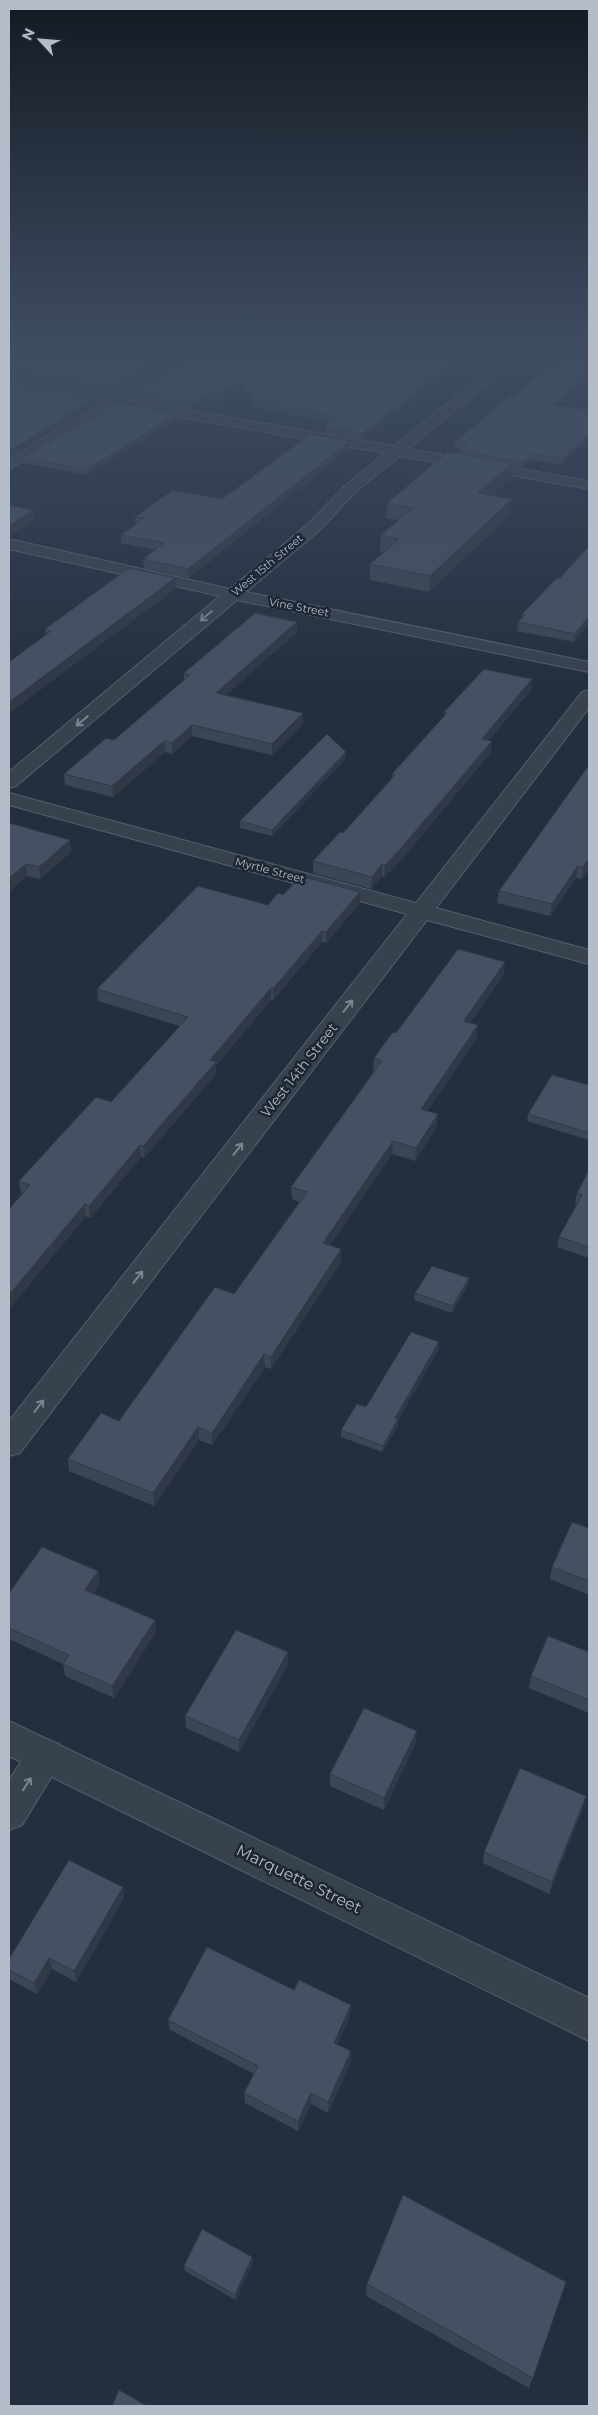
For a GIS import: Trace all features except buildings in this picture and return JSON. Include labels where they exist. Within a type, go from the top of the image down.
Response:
[{"type":"street","name":"West 15th Street","points":[[9,782],[315,526],[350,489],[386,461]]},
{"type":"street","points":[[452,461],[589,485]]},
{"type":"street","name":"Vine Street","points":[[9,544],[232,594],[589,667]]},
{"type":"street","name":"West 14th Street","points":[[9,1444],[589,696]]},
{"type":"street","name":"Myrtle Street","points":[[9,799],[589,957]]},
{"type":"street","name":"Marquette Street","points":[[9,1738],[589,2020]]},
{"type":"street","points":[[9,1812],[46,1756]]}]
